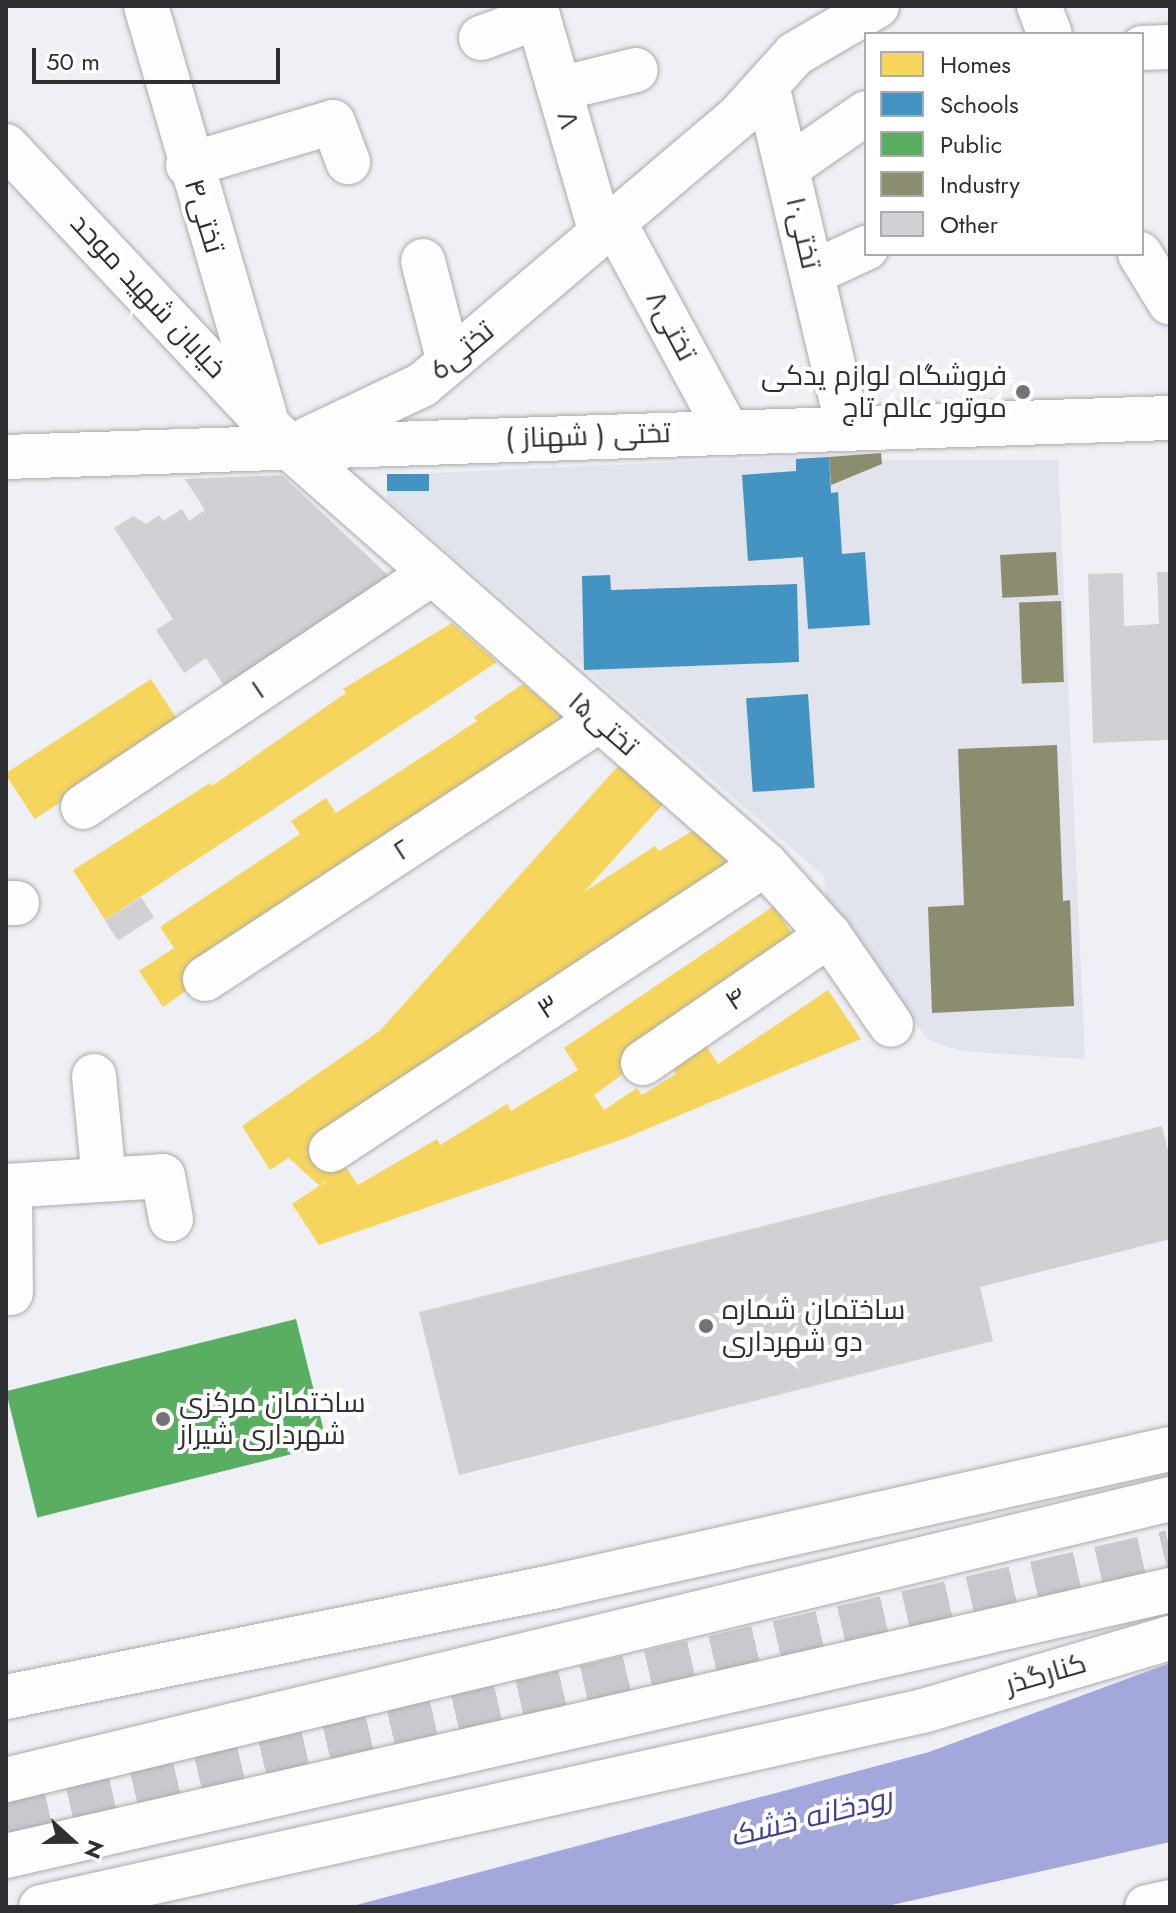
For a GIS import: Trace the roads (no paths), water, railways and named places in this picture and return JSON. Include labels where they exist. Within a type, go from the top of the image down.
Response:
[{"type":"street","name":"تختی۴","points":[[146,6],[188,165],[278,436]]},
{"type":"street","name":"6تختی","points":[[278,436],[422,385],[741,114],[795,54],[877,6]]},
{"type":"street","points":[[1039,6],[1049,32]]},
{"type":"street","points":[[481,38],[536,12]]},
{"type":"street","name":"۸","points":[[536,12],[559,89],[608,227]]},
{"type":"street","points":[[1144,48],[1170,47]]},
{"type":"street","points":[[559,89],[636,70]]},
{"type":"street","name":"تختی۱۰","points":[[767,85],[848,427]]},
{"type":"street","points":[[787,168],[864,114]]},
{"type":"street","points":[[188,165],[333,122],[348,162]]},
{"type":"street","name":"خیابان شهید موحد","points":[[6,146],[278,436]]},
{"type":"street","name":"تختی۸","points":[[608,227],[727,431]]},
{"type":"street","points":[[1144,246],[1170,244]]},
{"type":"street","points":[[812,273],[864,249]]},
{"type":"street","points":[[1141,256],[1170,303]]},
{"type":"street","points":[[423,261],[449,362]]},
{"type":"street","name":"تختی ( شهناز )","points":[[6,457],[278,436],[727,431],[1170,418]]},
{"type":"street","name":"تختی۱۵","points":[[278,436],[598,721],[765,864],[829,935],[891,1025]]},
{"type":"street","name":"۱","points":[[83,807],[433,573]]},
{"type":"street","name":"۲","points":[[205,979],[598,721]]},
{"type":"street","name":"۳","points":[[331,1150],[765,864]]},
{"type":"street","name":"۴","points":[[643,1063],[829,935]]},
{"type":"street","points":[[94,1076],[104,1179]]},
{"type":"street","points":[[11,1293],[8,1186],[163,1176],[171,1219]]},
{"type":"street","points":[[6,1697],[552,1587],[1170,1449]]},
{"type":"street","points":[[6,1780],[1170,1499]]},
{"type":"street","points":[[6,1856],[1170,1590]]},
{"type":"street","name":"کنارگذر","points":[[923,1711],[1170,1638]]},
{"type":"street","points":[[144,1826],[227,1832],[366,1810],[804,1713],[923,1711]]},
{"type":"street","points":[[41,1907],[923,1711]]},
{"type":"street","points":[[1147,1907],[1170,1902]]},
{"type":"water","name":"رودخانه خشک","points":[[1170,1663],[1170,1842],[883,1907],[349,1907],[929,1752]]},
{"type":"tunnel","points":[[6,1821],[1170,1552]]},
{"type":"place","name":"فروشگاه لوازم یدکی موتور عالم تاج","points":[[1023,392]]},
{"type":"place","name":"ساختمان شماره دو شهرداری","points":[[706,1326]]},
{"type":"place","name":"ساختمان مرکزی شهرداری شیراز","points":[[163,1419]]}]
